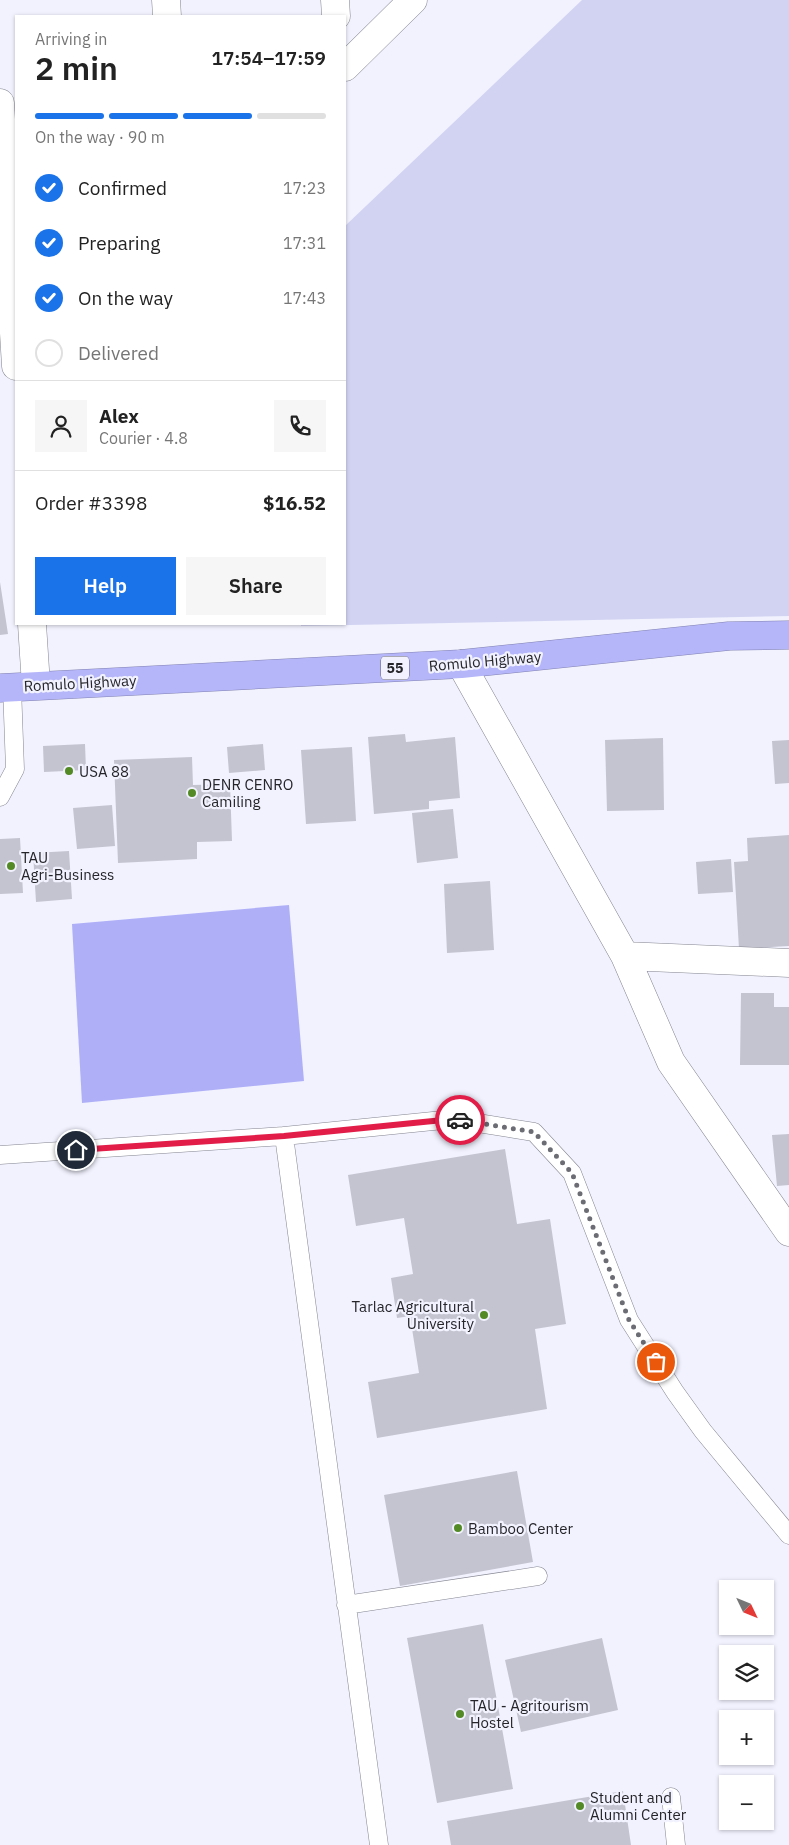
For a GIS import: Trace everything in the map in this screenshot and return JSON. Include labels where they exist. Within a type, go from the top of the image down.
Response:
[{"type":"highway","name":"Romulo Highway","points":[[16,686],[461,664],[729,636],[789,635]]},
{"type":"street","points":[[166,0],[167,15]]},
{"type":"street","points":[[335,0],[336,15]]},
{"type":"street","points":[[346,66],[413,0]]},
{"type":"street","points":[[0,104],[15,350]]},
{"type":"street","points":[[16,686],[32,625]]},
{"type":"street","points":[[461,664],[625,956],[671,1062],[789,1232]]},
{"type":"street","points":[[625,956],[789,963]]},
{"type":"lane","points":[[0,797],[15,769],[16,686]]},
{"type":"lane","points":[[0,1155],[284,1136],[453,1119],[534,1132],[572,1173],[618,1294],[634,1328],[675,1392],[703,1431],[789,1535]]},
{"type":"lane","points":[[284,1136],[380,1845]]},
{"type":"lane","points":[[346,1605],[538,1576]]},
{"type":"lane","points":[[671,1797],[676,1845]]},
{"type":"shaded area","points":[[582,0],[789,0],[789,616],[301,626],[346,625],[346,225]]},
{"type":"water","points":[[289,905],[304,1081],[82,1103],[72,924]]},
{"type":"building","points":[[0,582],[8,634],[0,635]]},
{"type":"building","points":[[405,734],[406,742],[455,737],[460,798],[429,801],[429,809],[374,814],[368,737]]},
{"type":"building","points":[[663,738],[664,810],[607,811],[605,740]]},
{"type":"building","points":[[789,740],[789,783],[775,784],[772,741]]},
{"type":"building","points":[[85,744],[86,770],[44,772],[43,746]]},
{"type":"building","points":[[263,744],[265,770],[229,773],[227,747]]},
{"type":"building","points":[[352,747],[356,821],[306,824],[301,750]]},
{"type":"building","points":[[192,757],[193,785],[230,784],[232,841],[197,842],[197,859],[118,863],[114,760]]},
{"type":"building","points":[[112,805],[115,846],[77,849],[73,808]]},
{"type":"building","points":[[453,809],[458,858],[417,863],[412,813]]},
{"type":"building","points":[[789,835],[789,946],[739,949],[734,862],[748,861],[747,838]]},
{"type":"building","name":"TAU Agri-Business","points":[[20,838],[23,893],[0,894],[0,839]]},
{"type":"building","points":[[69,851],[72,899],[36,902],[33,853]]},
{"type":"building","points":[[731,859],[733,892],[698,894],[696,862]]},
{"type":"building","points":[[490,881],[494,950],[447,953],[444,884]]},
{"type":"building","points":[[741,993],[774,993],[774,1007],[789,1007],[789,1065],[740,1065]]},
{"type":"building","points":[[789,1134],[789,1185],[777,1186],[772,1135]]},
{"type":"building","points":[[505,1149],[517,1224],[550,1219],[566,1324],[535,1329],[547,1409],[377,1438],[368,1382],[419,1373],[410,1316],[397,1318],[391,1278],[413,1274],[404,1218],[356,1226],[348,1175]]},
{"type":"building","name":"Bamboo Center","points":[[517,1471],[533,1562],[400,1586],[384,1495]]},
{"type":"building","name":"TAU - Agritourism Hostel","points":[[483,1624],[513,1789],[437,1803],[407,1638]]},
{"type":"building","points":[[602,1638],[618,1710],[521,1732],[505,1660]]},
{"type":"building","name":"Student and Alumni Center","points":[[623,1791],[631,1845],[451,1845],[447,1821]]},
{"type":"way so far","points":[[460,1120],[534,1132],[572,1173],[629,1320],[656,1362]]},
{"type":"place","name":"USA 88","points":[[69,771]]},
{"type":"place","name":"DENR CENRO Camiling","points":[[192,793]]},
{"type":"place","name":"TAU Agri-Business","points":[[11,866]]},
{"type":"place","name":"Tarlac Agricultural University","points":[[484,1315]]},
{"type":"place","name":"Bamboo Center","points":[[458,1528]]},
{"type":"place","name":"TAU - Agritourism Hostel","points":[[460,1714]]},
{"type":"place","name":"Student and Alumni Center","points":[[580,1806]]},
{"type":"route","points":[[76,1150],[284,1136],[453,1119],[460,1120]]}]
